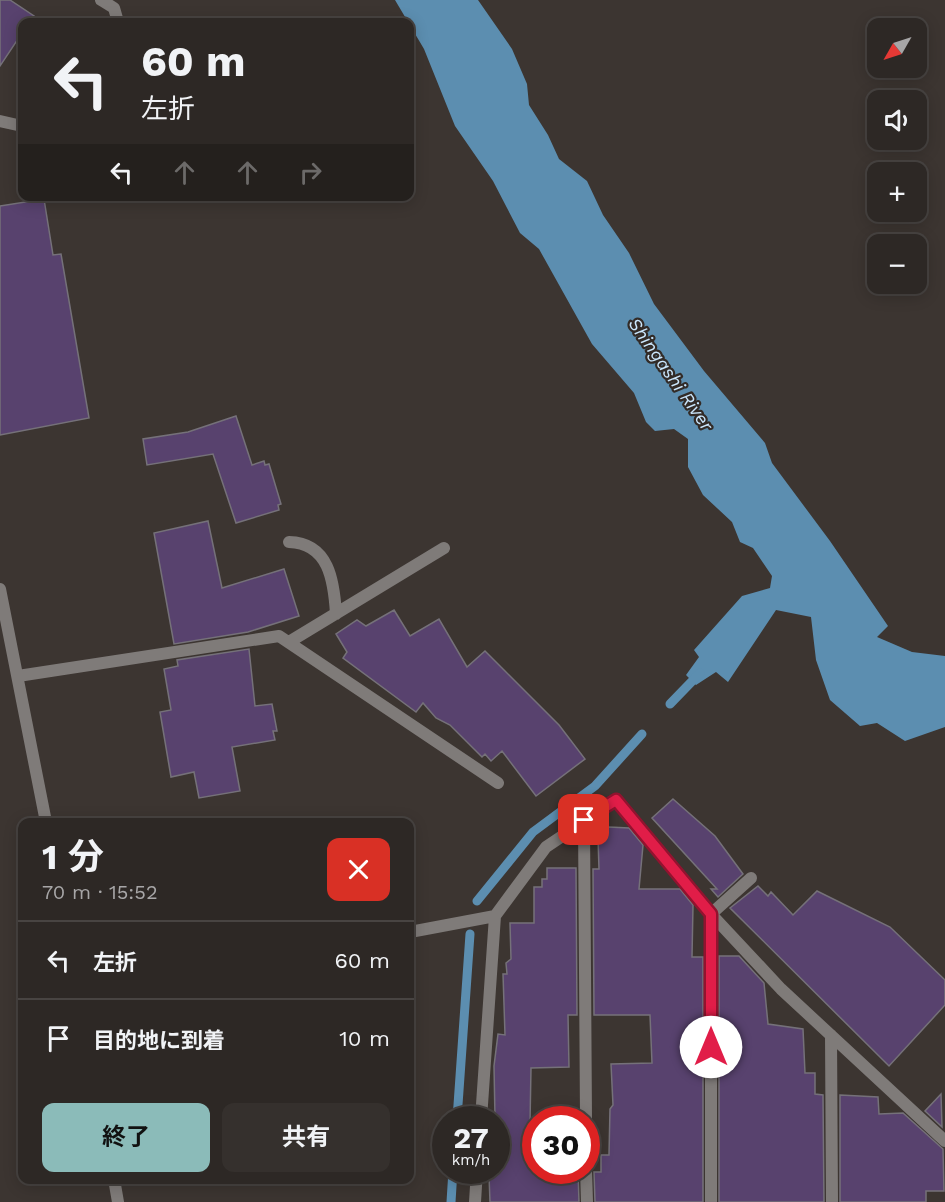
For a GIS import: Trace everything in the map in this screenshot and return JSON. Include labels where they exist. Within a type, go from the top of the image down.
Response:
[{"type":"street","points":[[101,0],[114,8],[117,18]]},
{"type":"street","points":[[0,121],[18,125]]},
{"type":"street","points":[[289,542],[303,542],[319,552],[332,580],[336,614]]},
{"type":"street","points":[[289,642],[444,548]]},
{"type":"street","points":[[0,589],[45,818]]},
{"type":"street","points":[[18,676],[279,636],[498,783]]},
{"type":"street","points":[[482,1106],[495,916],[546,847],[616,800],[711,914],[781,989],[945,1141]]},
{"type":"street","points":[[584,820],[586,1106]]},
{"type":"street","points":[[711,1202],[711,914],[751,878]]},
{"type":"street","points":[[414,931],[495,916]]},
{"type":"street","points":[[831,1035],[832,1202]]},
{"type":"street","points":[[115,1184],[118,1202]]},
{"type":"street","points":[[475,1202],[476,1184]]},
{"type":"street","points":[[586,1184],[587,1202]]},
{"type":"water","name":"Shingashi River","points":[[395,0],[478,0],[512,49],[527,84],[529,105],[548,135],[559,159],[587,181],[603,215],[629,253],[654,304],[704,371],[765,443],[772,463],[830,541],[888,626],[877,637],[912,652],[945,656],[945,727],[905,741],[877,723],[860,726],[830,700],[816,660],[811,617],[776,610],[728,682],[716,672],[696,685],[686,675],[699,657],[694,650],[742,596],[770,588],[772,576],[753,548],[740,542],[732,522],[703,495],[688,467],[688,439],[674,429],[655,431],[646,422],[634,393],[592,344],[539,249],[520,233],[493,181],[455,126],[424,49],[414,32],[414,18],[406,18]]},
{"type":"building","points":[[0,0],[10,0],[34,16],[33,18],[18,18],[18,39],[0,66]]},
{"type":"building","points":[[44,201],[53,255],[61,254],[89,418],[0,435],[0,206]]},
{"type":"building","points":[[236,416],[252,465],[264,461],[265,465],[269,464],[281,504],[278,505],[279,510],[236,523],[213,454],[147,465],[143,439],[188,432]]},
{"type":"building","points":[[208,521],[222,588],[284,569],[299,616],[248,632],[174,644],[154,533]]},
{"type":"building","points":[[394,610],[410,636],[439,619],[467,667],[485,651],[559,725],[585,759],[536,796],[502,751],[491,761],[485,754],[482,757],[450,725],[436,718],[423,703],[416,712],[343,658],[347,652],[336,634],[357,620],[366,626]]},
{"type":"building","points":[[249,649],[255,706],[272,704],[277,731],[273,731],[275,740],[232,747],[240,791],[199,798],[194,772],[171,777],[160,712],[171,710],[164,669],[178,666],[177,660]]},
{"type":"building","points":[[673,799],[715,836],[743,874],[718,897],[711,889],[717,889],[652,818]]},
{"type":"building","points":[[609,827],[629,828],[643,845],[639,889],[680,889],[693,905],[692,957],[703,957],[703,1202],[595,1202],[594,1184],[600,1184],[601,1155],[609,1155],[610,1109],[613,1105],[611,1064],[652,1063],[650,1015],[594,1015],[593,869],[599,869],[598,838]]},
{"type":"building","points":[[547,868],[576,868],[577,1015],[568,1015],[569,1067],[531,1068],[530,1106],[522,1106],[522,1184],[578,1184],[579,1202],[490,1202],[489,1184],[510,1184],[510,1106],[495,1106],[494,1066],[498,1034],[505,1035],[503,974],[507,974],[506,963],[511,959],[510,923],[534,923],[534,887],[542,887],[542,879],[547,879]]},
{"type":"building","points":[[758,886],[768,896],[771,892],[793,915],[817,891],[890,927],[945,980],[945,1005],[889,1066],[730,908]]},
{"type":"building","points":[[719,956],[739,956],[764,983],[768,1024],[803,1029],[805,1073],[815,1073],[815,1094],[823,1095],[824,1202],[719,1202]]},
{"type":"building","points":[[941,1094],[942,1127],[925,1111]]},
{"type":"building","points":[[840,1095],[878,1097],[879,1114],[903,1113],[943,1149],[944,1191],[926,1191],[926,1202],[840,1202]]},
{"type":"waterway","points":[[670,704],[700,673]]},
{"type":"waterway","points":[[477,901],[533,832],[595,786],[642,734]]},
{"type":"waterway","points":[[458,1106],[470,934]]},
{"type":"waterway","points":[[451,1202],[452,1184]]},
{"type":"route","points":[[584,820],[616,800],[711,914],[711,1047]]}]
